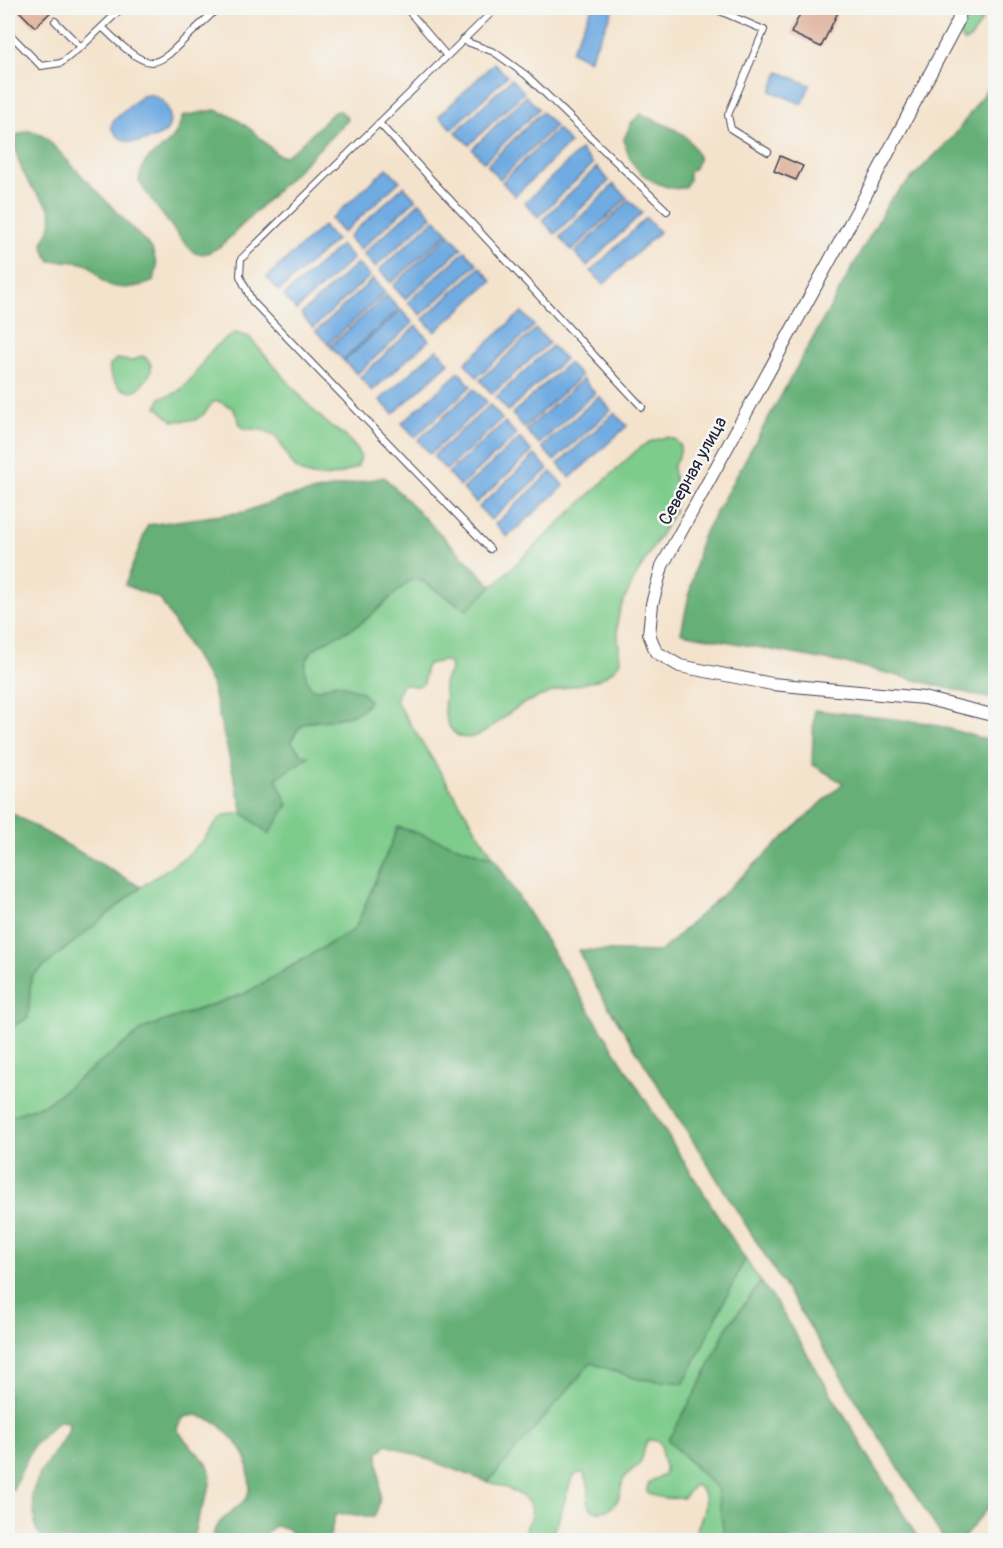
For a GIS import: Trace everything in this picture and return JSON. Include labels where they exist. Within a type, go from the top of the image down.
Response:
[{"type":"street","name":"Северная улица","points":[[962,8],[958,21],[863,200],[662,566],[652,604],[649,634],[656,652],[680,666],[772,684],[924,698],[996,716]]},
{"type":"lane","points":[[8,32],[41,66],[61,63],[122,8]]},
{"type":"lane","points":[[102,27],[144,61],[153,62],[169,54],[218,8]]},
{"type":"lane","points":[[406,8],[446,55]]},
{"type":"lane","points":[[490,549],[252,301],[240,276],[242,260],[446,55],[496,8]]},
{"type":"lane","points":[[713,8],[764,30],[728,115],[731,129],[768,152]]},
{"type":"lane","points":[[55,21],[81,47]]},
{"type":"lane","points":[[462,40],[495,52],[526,75],[667,211]]},
{"type":"lane","points":[[380,123],[642,407]]},
{"type":"green space","points":[[969,8],[990,8],[973,35],[965,42],[961,39],[960,33]]},
{"type":"green space","points":[[995,78],[995,700],[859,666],[681,633],[701,539],[890,200],[954,136]]},
{"type":"green space","points":[[215,110],[233,117],[278,155],[285,156],[296,149],[334,112],[340,111],[348,120],[222,245],[199,254],[184,242],[139,181],[147,159],[173,138],[183,116]]},
{"type":"green space","points":[[641,114],[676,130],[695,149],[699,160],[689,172],[689,180],[685,187],[674,188],[654,182],[636,168],[628,154],[624,139],[631,123]]},
{"type":"green space","points":[[27,131],[36,132],[46,138],[152,249],[157,266],[154,281],[136,287],[116,287],[104,282],[88,265],[51,261],[43,247],[52,221],[50,210],[27,180],[18,160],[15,146],[14,139],[17,135]]},
{"type":"green space","points":[[235,333],[249,337],[310,407],[356,448],[361,458],[357,467],[331,476],[312,476],[304,473],[290,461],[275,436],[262,430],[245,429],[241,426],[233,408],[218,401],[213,402],[204,414],[195,420],[173,421],[157,407],[161,397],[170,396],[184,387],[214,347]]},
{"type":"green space","points":[[142,356],[151,364],[149,375],[142,385],[132,392],[127,391],[113,379],[110,365],[116,359],[132,361]]},
{"type":"green space","points":[[666,437],[674,439],[680,445],[680,453],[673,467],[676,489],[674,512],[637,574],[620,609],[617,624],[620,662],[614,669],[595,681],[564,688],[526,703],[485,732],[465,738],[457,735],[449,726],[445,715],[444,685],[451,669],[450,662],[428,664],[424,683],[421,685],[404,684],[401,686],[396,701],[494,858],[398,827],[355,929],[246,993],[145,1028],[46,1104],[8,1117],[8,1028],[28,1017],[31,977],[141,887],[189,854],[225,815],[243,813],[269,834],[276,778],[308,757],[291,742],[296,732],[304,723],[334,719],[362,710],[367,705],[335,683],[318,690],[313,689],[306,677],[305,668],[312,651],[361,623],[411,580],[422,581],[467,610],[637,450],[649,442]]},
{"type":"green space","points":[[384,477],[492,586],[467,610],[422,581],[411,580],[361,623],[312,651],[305,668],[306,677],[313,689],[318,690],[336,683],[360,691],[369,700],[361,710],[355,713],[340,718],[306,722],[294,734],[291,742],[302,754],[309,757],[276,778],[288,805],[269,834],[243,813],[211,683],[160,599],[125,585],[148,525],[244,512],[283,498]]},
{"type":"green space","points":[[814,710],[928,723],[995,742],[996,1497],[962,1540],[944,1540],[595,985],[578,950],[660,952],[843,783],[812,764]]},
{"type":"green space","points":[[8,811],[141,887],[31,977],[28,1018],[8,1028]]},
{"type":"green space","points":[[398,827],[494,858],[745,1259],[684,1383],[638,1379],[591,1363],[488,1482],[387,1444],[378,1453],[380,1494],[374,1517],[335,1515],[329,1540],[299,1540],[286,1528],[275,1526],[257,1540],[218,1540],[213,1534],[220,1522],[247,1498],[250,1486],[247,1460],[241,1448],[218,1423],[197,1415],[184,1417],[177,1428],[207,1464],[211,1478],[196,1524],[194,1540],[44,1540],[36,1529],[32,1493],[41,1471],[68,1432],[69,1422],[58,1421],[33,1446],[13,1489],[8,1491],[8,1117],[46,1104],[145,1028],[246,993],[355,929]]},
{"type":"green space","points":[[745,1259],[761,1282],[726,1329],[675,1448],[717,1488],[725,1540],[701,1540],[696,1530],[704,1505],[703,1492],[700,1488],[694,1485],[683,1498],[659,1497],[647,1492],[650,1482],[664,1475],[665,1469],[660,1444],[649,1440],[645,1445],[641,1461],[624,1478],[619,1497],[608,1509],[599,1512],[590,1507],[587,1502],[589,1491],[587,1480],[583,1473],[578,1474],[571,1481],[556,1527],[550,1533],[535,1538],[526,1531],[531,1513],[531,1507],[527,1501],[516,1492],[488,1482],[591,1362],[638,1379],[684,1383]]},
{"type":"green space","points":[[761,1282],[777,1304],[919,1540],[725,1540],[717,1488],[668,1440],[703,1379],[726,1329]]},
{"type":"water","points":[[592,8],[614,8],[589,60],[571,51]]},
{"type":"water","points":[[494,63],[507,76],[452,129],[439,116]]},
{"type":"water","points":[[779,72],[810,85],[802,104],[771,91]]},
{"type":"water","points":[[511,79],[524,92],[469,145],[456,132]]},
{"type":"water","points":[[151,95],[161,100],[168,109],[170,120],[166,132],[151,139],[136,142],[129,142],[116,135],[111,127],[113,121],[142,96]]},
{"type":"water","points":[[526,96],[539,109],[484,162],[472,149]]},
{"type":"water","points":[[542,112],[555,126],[500,179],[487,165]]},
{"type":"water","points":[[557,129],[570,143],[515,196],[502,182]]},
{"type":"water","points":[[580,150],[593,164],[538,217],[525,203]]},
{"type":"water","points":[[597,167],[609,181],[555,234],[542,220]]},
{"type":"water","points":[[387,168],[400,181],[343,233],[331,219]]},
{"type":"water","points":[[614,184],[627,198],[572,251],[560,237]]},
{"type":"water","points":[[404,186],[416,199],[360,250],[348,237]]},
{"type":"water","points":[[629,200],[642,213],[587,266],[575,253]]},
{"type":"water","points":[[420,202],[432,216],[375,267],[363,254]]},
{"type":"water","points":[[646,218],[659,232],[604,284],[591,271]]},
{"type":"water","points":[[435,219],[448,232],[391,283],[379,270]]},
{"type":"water","points":[[323,226],[336,240],[279,291],[267,277]]},
{"type":"water","points":[[449,234],[462,248],[405,299],[393,286]]},
{"type":"water","points":[[341,245],[353,259],[296,310],[284,296]]},
{"type":"water","points":[[465,251],[477,264],[421,315],[408,302]]},
{"type":"water","points":[[357,263],[370,276],[313,328],[301,314]]},
{"type":"water","points":[[480,267],[492,281],[435,332],[423,319]]},
{"type":"water","points":[[373,279],[385,293],[328,344],[316,331]]},
{"type":"water","points":[[387,295],[399,309],[343,360],[330,346]]},
{"type":"water","points":[[401,310],[413,323],[357,374],[344,361]]},
{"type":"water","points":[[522,312],[534,326],[477,377],[465,363]]},
{"type":"water","points":[[416,326],[429,340],[372,391],[360,377]]},
{"type":"water","points":[[536,329],[549,343],[492,394],[480,380]]},
{"type":"water","points":[[552,346],[565,359],[508,411],[496,397]]},
{"type":"water","points":[[437,349],[449,363],[393,414],[380,400]]},
{"type":"water","points":[[568,363],[581,376],[524,428],[512,414]]},
{"type":"water","points":[[459,372],[471,386],[415,437],[402,423]]},
{"type":"water","points":[[583,379],[595,393],[539,444],[526,430]]},
{"type":"water","points":[[474,389],[487,402],[430,454],[418,440]]},
{"type":"water","points":[[599,396],[611,410],[554,461],[542,447]]},
{"type":"water","points":[[490,405],[502,419],[446,470],[433,456]]},
{"type":"water","points":[[614,413],[627,426],[570,478],[558,464]]},
{"type":"water","points":[[505,422],[517,435],[460,486],[448,473]]},
{"type":"water","points":[[520,438],[532,452],[476,503],[463,489]]},
{"type":"water","points":[[535,455],[548,469],[491,520],[479,507]]},
{"type":"water","points":[[551,472],[564,486],[507,537],[495,524]]},
{"type":"building","points":[[16,8],[55,8],[35,27]]},
{"type":"building","points":[[803,8],[840,8],[821,47],[791,33]]},
{"type":"building","points":[[780,156],[803,166],[796,180],[774,171]]}]
